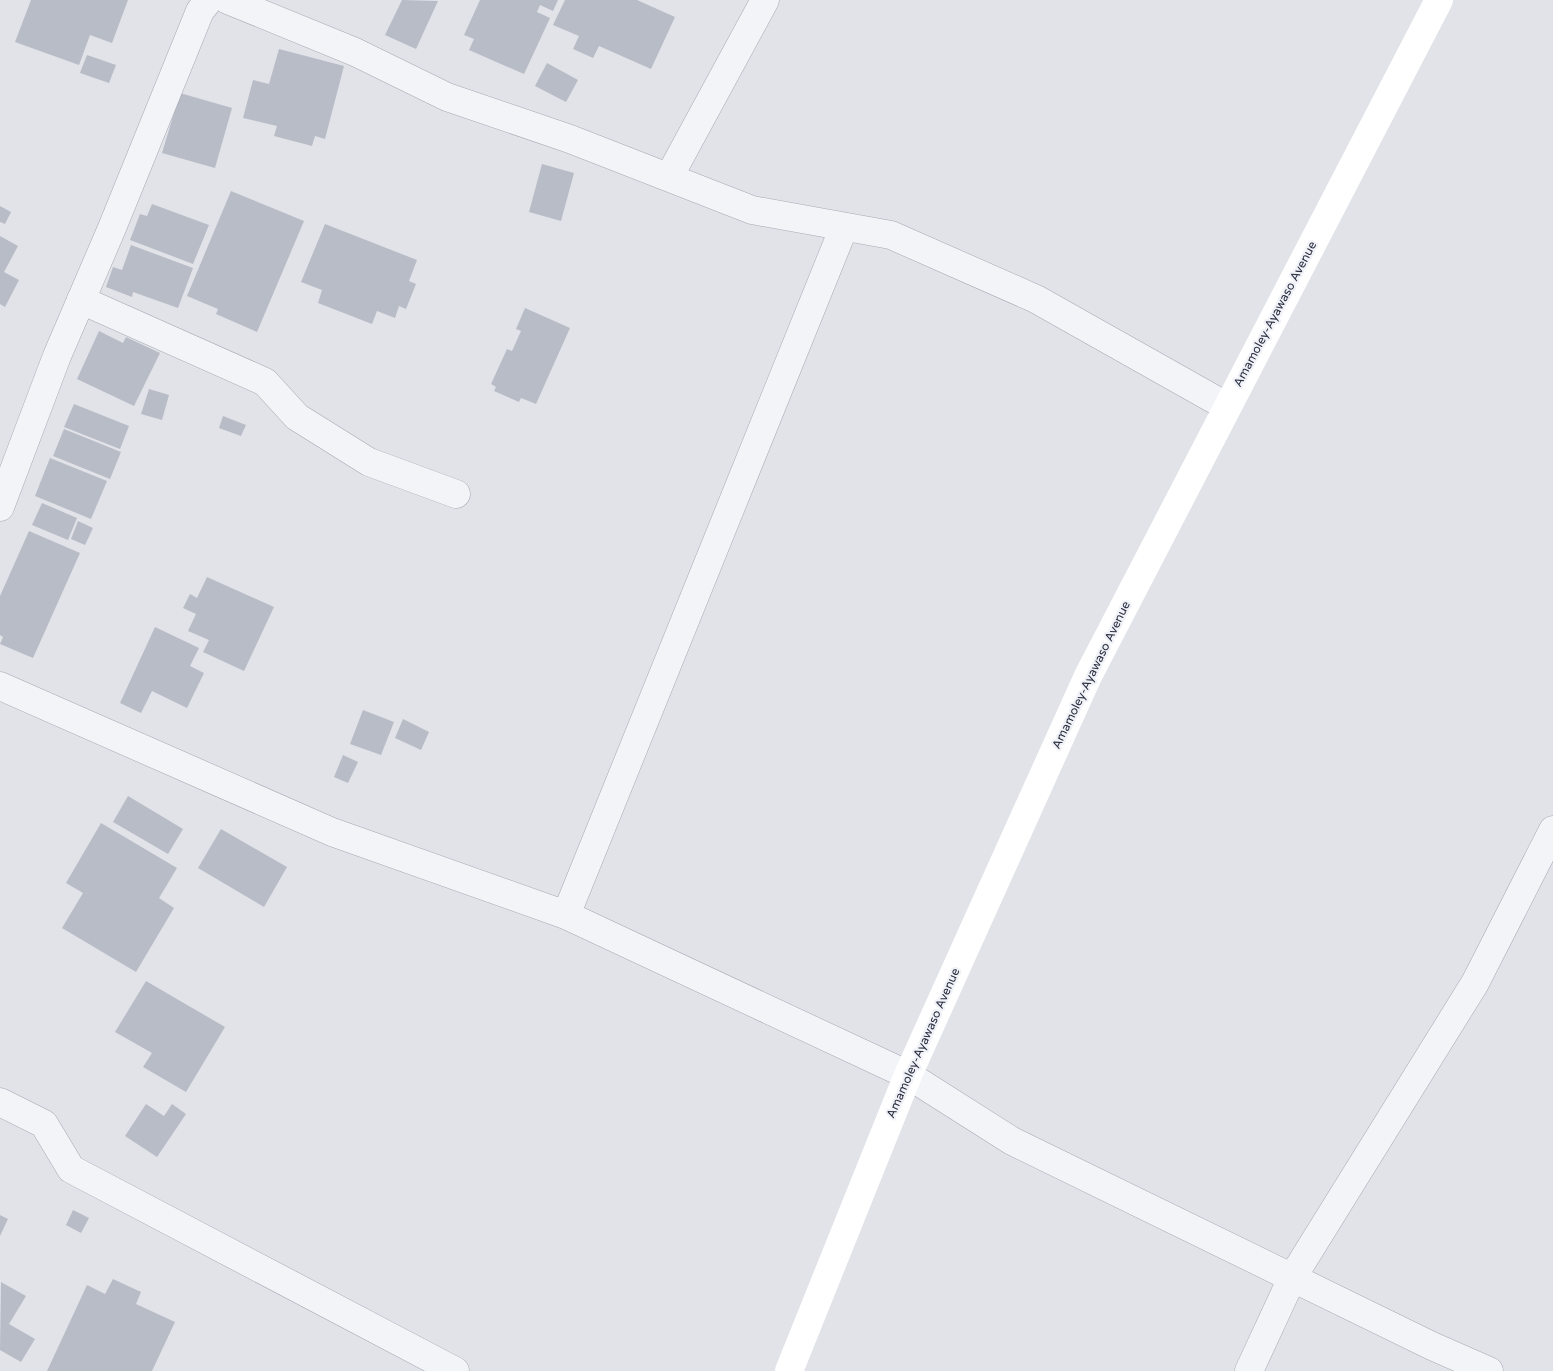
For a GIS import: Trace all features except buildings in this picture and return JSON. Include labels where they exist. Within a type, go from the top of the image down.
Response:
[{"type":"street","points":[[0,507],[57,356],[82,300],[200,11],[209,0]]},
{"type":"street","points":[[228,0],[355,52],[447,97],[570,139],[752,210],[844,228],[892,235],[1036,299],[1226,406]]},
{"type":"street","points":[[669,177],[765,0]]},
{"type":"street","name":"Amamoley-Ayawaso Avenue","points":[[790,1371],[908,1075],[1088,676],[1226,406],[1439,0]]},
{"type":"street","points":[[566,915],[844,228]]},
{"type":"street","points":[[82,300],[264,382],[297,417],[369,462],[456,494]]},
{"type":"street","points":[[0,686],[332,832],[566,915],[908,1075],[1012,1141],[1292,1278],[1489,1371]]},
{"type":"street","points":[[1249,1371],[1292,1278],[1475,983],[1553,830]]},
{"type":"street","points":[[0,1102],[44,1124],[71,1169],[455,1371]]}]
